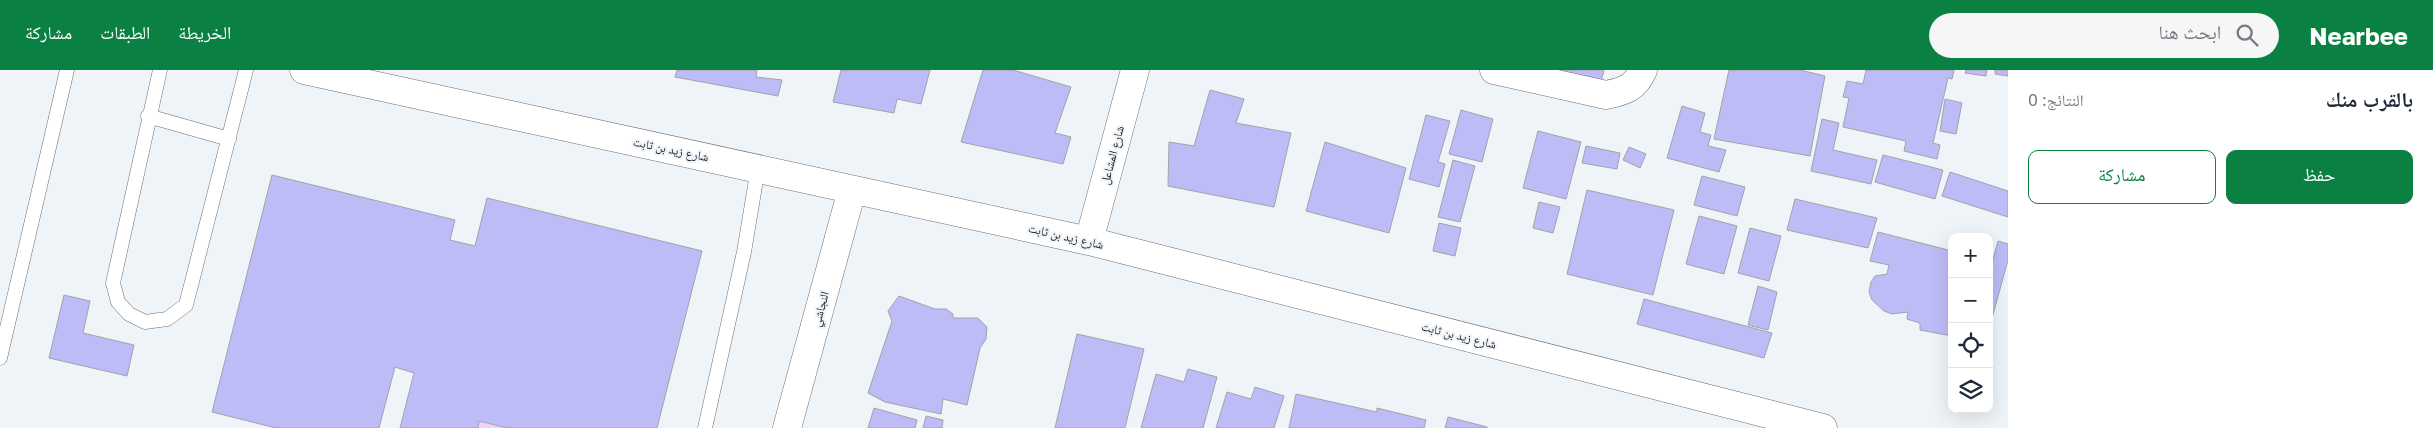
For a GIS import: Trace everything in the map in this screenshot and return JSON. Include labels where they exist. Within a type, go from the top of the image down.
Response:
[{"type":"street","name":"شارع زيد بن ثابت","points":[[304,70],[1089,241],[1823,428]]},
{"type":"street","name":"شارع المشاعل","points":[[1089,241],[1135,70]]},
{"type":"street","points":[[1494,70],[1606,95],[1622,91],[1638,82],[1643,70]]},
{"type":"street","name":"النجاشي","points":[[787,428],[852,190]]},
{"type":"lane","points":[[0,358],[67,70]]},
{"type":"lane","points":[[160,70],[148,116],[113,283],[118,302],[129,314],[145,322],[167,319],[186,305],[246,70]]},
{"type":"lane","points":[[148,116],[229,139]]},
{"type":"lane","points":[[705,428],[744,252],[758,168]]},
{"type":"shaded area","points":[[479,421],[507,428],[478,428]]},
{"type":"building","points":[[677,70],[757,70],[756,77],[782,80],[778,96],[675,77]]},
{"type":"building","points":[[841,70],[930,70],[921,104],[897,99],[894,113],[833,102]]},
{"type":"building","points":[[983,70],[1013,70],[1071,87],[1055,133],[1071,137],[1063,164],[961,142]]},
{"type":"building","points":[[1528,70],[1604,70],[1600,86]]},
{"type":"building","points":[[1729,70],[1800,70],[1825,76],[1810,156],[1714,139]]},
{"type":"building","points":[[1866,70],[1954,70],[1952,79],[1948,78],[1933,143],[1940,145],[1937,159],[1904,151],[1906,141],[1843,127],[1849,98],[1843,97],[1847,81],[1863,84]]},
{"type":"building","points":[[1966,70],[1987,70],[1986,76],[1965,73]]},
{"type":"building","points":[[1995,70],[2008,70],[2008,76],[1995,74]]},
{"type":"building","points":[[1210,90],[1244,99],[1236,123],[1291,133],[1274,207],[1168,186],[1169,142],[1194,146]]},
{"type":"building","points":[[1945,99],[1962,103],[1956,134],[1940,131]]},
{"type":"building","points":[[1682,106],[1705,113],[1700,132],[1711,135],[1708,146],[1726,150],[1719,172],[1667,158]]},
{"type":"building","points":[[1461,110],[1493,119],[1482,162],[1449,154]]},
{"type":"building","points":[[1426,115],[1450,121],[1438,162],[1445,164],[1439,187],[1409,179]]},
{"type":"building","points":[[1822,119],[1839,123],[1833,150],[1877,160],[1871,184],[1811,171]]},
{"type":"building","points":[[1538,131],[1581,142],[1566,199],[1523,188]]},
{"type":"building","points":[[1325,142],[1406,168],[1389,233],[1306,211]]},
{"type":"building","points":[[1586,146],[1620,153],[1617,169],[1582,163]]},
{"type":"building","points":[[1629,147],[1646,154],[1640,168],[1623,160]]},
{"type":"building","points":[[1883,155],[1943,170],[1935,199],[1875,182]]},
{"type":"building","points":[[1453,160],[1475,166],[1460,222],[1438,217]]},
{"type":"building","points":[[1950,172],[2008,191],[2008,217],[1942,196]]},
{"type":"building","points":[[272,175],[455,220],[450,240],[475,246],[487,198],[702,251],[657,428],[507,428],[479,421],[478,428],[400,428],[414,373],[395,367],[379,428],[276,428],[212,412]]},
{"type":"building","points":[[1702,176],[1745,187],[1737,216],[1694,205]]},
{"type":"building","points":[[1587,190],[1674,210],[1653,295],[1567,274]]},
{"type":"building","points":[[1795,199],[1877,218],[1868,248],[1787,230]]},
{"type":"building","points":[[1539,202],[1560,207],[1553,233],[1533,228]]},
{"type":"building","points":[[1699,216],[1737,226],[1724,274],[1686,264]]},
{"type":"building","points":[[1439,223],[1461,228],[1455,256],[1433,251]]},
{"type":"building","points":[[1750,228],[1781,236],[1769,281],[1738,273]]},
{"type":"building","points":[[1878,232],[1948,250],[1948,335],[1920,330],[1920,323],[1907,319],[1908,312],[1892,314],[1884,311],[1872,300],[1869,292],[1871,282],[1875,276],[1887,274],[1889,265],[1870,261]]},
{"type":"building","points":[[1998,241],[2008,244],[2008,260],[1993,314],[1993,278],[1993,259]]},
{"type":"building","points":[[1758,286],[1777,292],[1768,330],[1748,325]]},
{"type":"building","points":[[64,295],[90,301],[83,333],[134,345],[127,376],[49,358]]},
{"type":"building","points":[[899,296],[935,309],[946,309],[953,314],[953,318],[978,318],[987,327],[986,339],[980,348],[967,405],[943,399],[941,414],[885,402],[868,393],[892,321],[888,311]]},
{"type":"building","points":[[1644,299],[1772,333],[1764,358],[1637,324]]},
{"type":"building","points":[[1077,334],[1144,349],[1125,428],[1055,428]]},
{"type":"building","points":[[1188,369],[1217,377],[1203,428],[1141,428],[1156,374],[1184,382]]},
{"type":"building","points":[[1255,387],[1284,396],[1274,428],[1216,428],[1227,392],[1251,399]]},
{"type":"building","points":[[1296,394],[1377,412],[1377,408],[1426,420],[1424,428],[1289,428]]},
{"type":"building","points":[[874,408],[917,420],[915,428],[868,428]]},
{"type":"building","points":[[926,416],[943,420],[942,428],[923,428]]},
{"type":"building","points":[[1448,417],[1487,427],[1487,428],[1445,428]]}]
